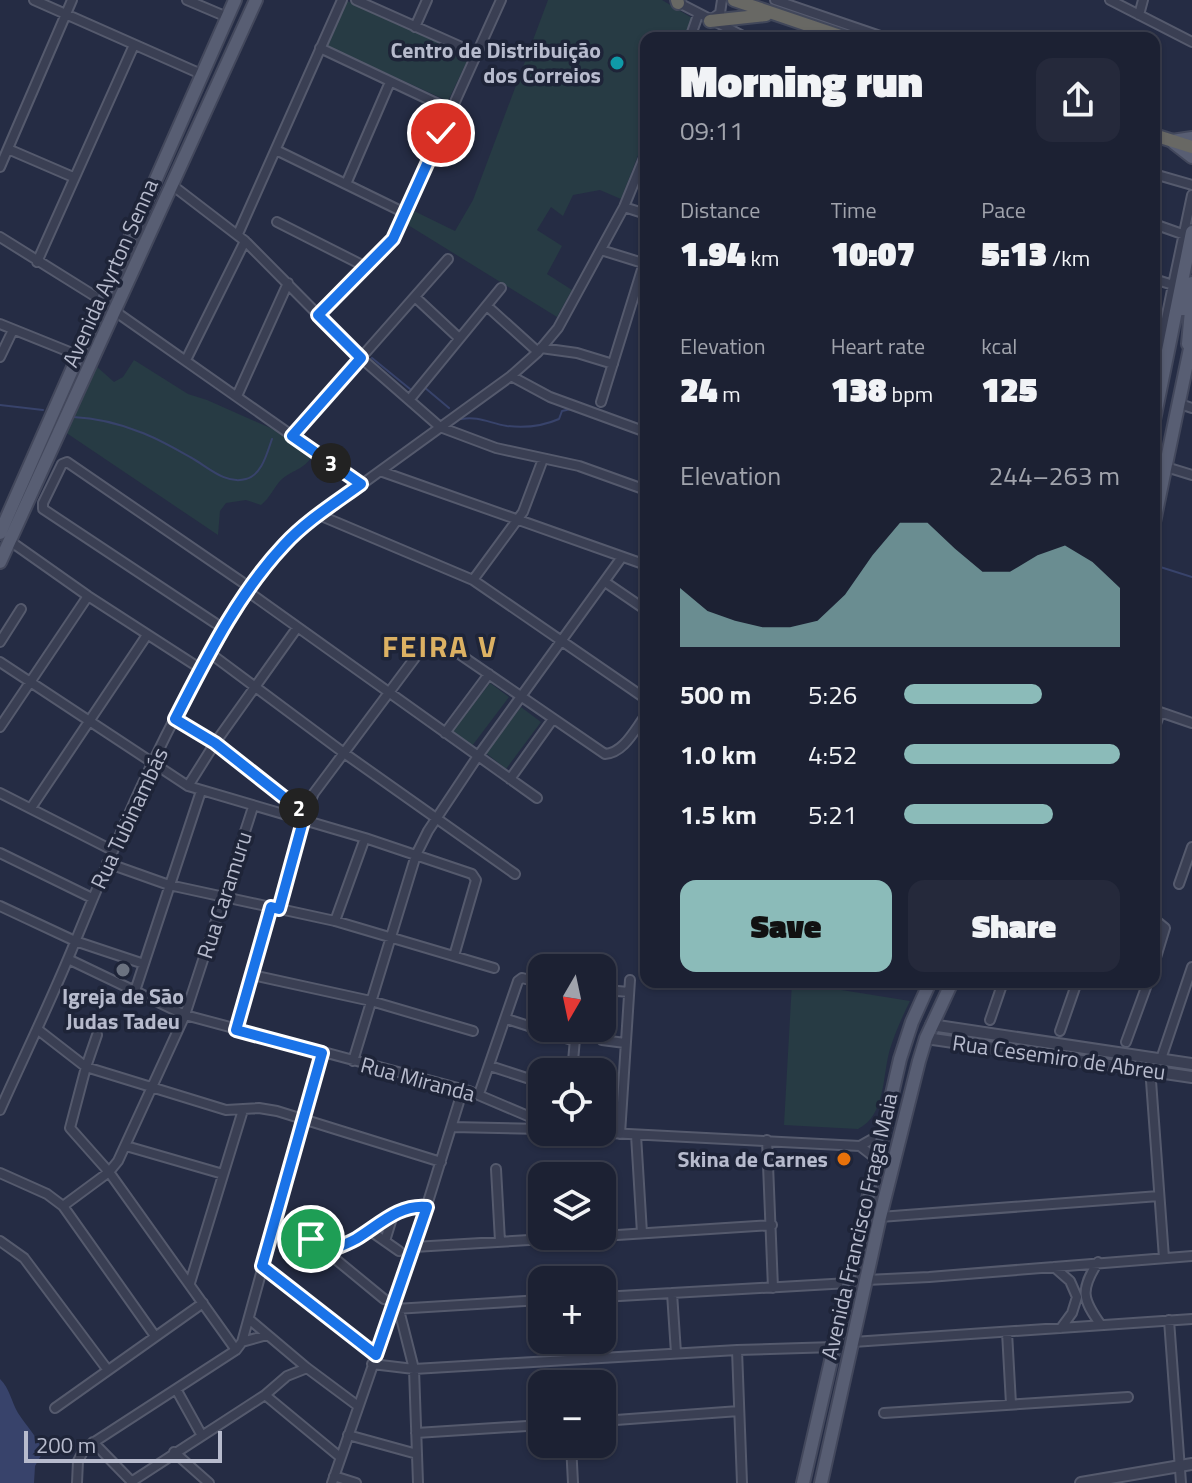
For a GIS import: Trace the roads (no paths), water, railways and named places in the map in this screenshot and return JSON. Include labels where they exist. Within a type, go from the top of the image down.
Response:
[{"type":"highway","points":[[734,0],[827,32]]},
{"type":"highway","points":[[705,18],[726,21],[742,16],[774,15]]},
{"type":"highway","points":[[1160,137],[1192,147]]},
{"type":"main road","name":"Avenida Ayrton Senna","points":[[0,562],[5,537],[77,355],[235,0]]},
{"type":"main road","name":"Avenida Ayrton Senna","points":[[5,537],[46,463],[256,0]]},
{"type":"main road","points":[[1172,141],[1192,138]]},
{"type":"main road","points":[[1172,141],[1192,157]]},
{"type":"main road","points":[[1160,390],[1188,233]]},
{"type":"main road","points":[[1167,354],[1192,283]]},
{"type":"main road","points":[[1160,494],[1186,399],[1192,299]]},
{"type":"main road","points":[[1187,363],[1192,339]]},
{"type":"main road","name":"Avenida Francisco Fraga Maia","points":[[803,1483],[905,1041],[927,988]]},
{"type":"main road","name":"Avenida Francisco Fraga Maia","points":[[821,1483],[880,1217],[928,1031],[949,988]]},
{"type":"main road","points":[[821,1404],[823,1412],[827,1414],[838,1406]]},
{"type":"main road","points":[[816,1425],[825,1421],[833,1429]]},
{"type":"street","points":[[34,0],[201,74]]},
{"type":"street","points":[[0,167],[72,0]]},
{"type":"street","points":[[187,0],[227,17]]},
{"type":"street","points":[[186,360],[342,0]]},
{"type":"street","points":[[356,0],[477,54]]},
{"type":"street","points":[[415,27],[427,0]]},
{"type":"street","points":[[318,315],[393,239],[501,0]]},
{"type":"street","points":[[694,32],[705,18],[720,13],[722,0]]},
{"type":"street","points":[[775,0],[868,32]]},
{"type":"street","points":[[1110,0],[1192,42]]},
{"type":"street","points":[[1139,15],[1143,0]]},
{"type":"street","points":[[680,2],[734,32]]},
{"type":"street","points":[[37,262],[134,45]]},
{"type":"street","points":[[320,48],[451,110]]},
{"type":"street","points":[[346,184],[390,82]]},
{"type":"street","points":[[8,149],[73,177]]},
{"type":"street","points":[[276,150],[405,213]]},
{"type":"street","name":"Rua Tubinambás","points":[[0,1110],[68,959],[112,850],[153,763],[201,669],[247,591],[284,545],[319,515],[511,376],[540,350],[558,328],[640,175]]},
{"type":"street","points":[[1160,176],[1192,185]]},
{"type":"street","points":[[172,185],[241,237],[361,358],[440,427],[496,448],[579,466],[640,488]]},
{"type":"street","points":[[1160,324],[1188,233],[1192,195]]},
{"type":"street","points":[[624,207],[640,212]]},
{"type":"street","points":[[277,222],[366,267]]},
{"type":"street","points":[[1160,226],[1188,233]]},
{"type":"street","points":[[0,254],[3,240],[101,300]]},
{"type":"street","points":[[601,250],[640,262]]},
{"type":"street","points":[[292,436],[448,259]]},
{"type":"street","points":[[601,402],[640,280]]},
{"type":"street","points":[[1160,281],[1173,285]]},
{"type":"street","points":[[237,396],[288,283]]},
{"type":"street","points":[[410,399],[501,288]]},
{"type":"street","points":[[415,297],[459,338]]},
{"type":"street","points":[[487,306],[540,350],[577,353],[613,364]]},
{"type":"street","points":[[116,312],[361,484]]},
{"type":"street","points":[[0,324],[77,355]]},
{"type":"street","points":[[0,357],[13,330]]},
{"type":"street","points":[[511,376],[550,397],[640,430]]},
{"type":"street","points":[[473,580],[525,507],[543,459]]},
{"type":"street","points":[[215,623],[43,509],[62,464],[67,462],[242,582]]},
{"type":"street","points":[[46,463],[59,469]]},
{"type":"street","points":[[1166,467],[1192,475]]},
{"type":"street","points":[[380,471],[640,563]]},
{"type":"street","points":[[319,515],[473,580],[640,695]]},
{"type":"street","points":[[5,537],[88,596],[201,669]]},
{"type":"street","points":[[353,1061],[416,855],[436,818],[478,756],[622,557]]},
{"type":"street","points":[[605,582],[640,606]]},
{"type":"street","points":[[247,591],[537,798]]},
{"type":"street","points":[[0,727],[88,596]]},
{"type":"street","points":[[0,642],[21,609]]},
{"type":"street","points":[[188,786],[297,628]]},
{"type":"street","points":[[31,808],[147,635]]},
{"type":"street","points":[[449,647],[605,754],[616,752],[640,722]]},
{"type":"street","points":[[211,654],[515,874]]},
{"type":"street","points":[[236,1030],[314,793],[417,655]]},
{"type":"street","points":[[0,662],[188,786],[253,807],[305,818],[476,877],[454,956]]},
{"type":"street","points":[[445,733],[489,674]]},
{"type":"street","points":[[1160,712],[1192,723]]},
{"type":"street","points":[[175,719],[215,743],[305,818]]},
{"type":"street","points":[[510,779],[553,719]]},
{"type":"street","points":[[135,991],[201,791]]},
{"type":"street","points":[[0,793],[112,850]]},
{"type":"street","name":"Rua Caramuru","points":[[63,1206],[109,1172],[126,1146],[185,1015],[253,807]]},
{"type":"street","points":[[335,921],[365,838]]},
{"type":"street","points":[[1179,884],[1192,847]]},
{"type":"street","points":[[0,853],[92,898]]},
{"type":"street","points":[[107,863],[169,885],[222,899],[335,921],[494,968]]},
{"type":"street","points":[[0,906],[75,941],[144,964]]},
{"type":"street","points":[[1160,922],[1164,933],[1160,945]]},
{"type":"street","name":"Rua Miranda","points":[[68,959],[185,1015],[463,1089],[528,1116]]},
{"type":"street","points":[[1164,1258],[1150,1071],[1192,967]]},
{"type":"street","points":[[252,975],[371,1001],[473,1031]]},
{"type":"street","points":[[479,1094],[520,980],[528,979]]},
{"type":"street","points":[[620,1134],[630,980]]},
{"type":"street","points":[[990,1020],[1001,988]]},
{"type":"street","points":[[1060,1031],[1075,988]]},
{"type":"street","points":[[1126,1042],[1146,988]]},
{"type":"street","points":[[616,991],[629,992]]},
{"type":"street","points":[[507,1019],[528,1026]]},
{"type":"street","points":[[37,1029],[86,1067],[152,1089],[226,1110],[259,1108],[305,1118],[441,1162]]},
{"type":"street","name":"Rua Cesemiro de Abreu","points":[[928,1031],[1056,1044],[1192,1064]]},
{"type":"street","name":"Rua Cesemiro de Abreu","points":[[928,1031],[1053,1057],[1192,1077]]},
{"type":"street","points":[[97,1035],[69,1125],[109,1172],[236,1350]]},
{"type":"street","points":[[616,1042],[625,1043]]},
{"type":"street","points":[[1053,1057],[1056,1044]]},
{"type":"street","points":[[77,1483],[78,1461],[85,1448],[236,1350],[242,1342],[322,1053]]},
{"type":"street","points":[[490,1066],[528,1078]]},
{"type":"street","points":[[356,1483],[333,1480],[374,1360],[396,1309],[463,1089]]},
{"type":"street","points":[[190,1283],[243,1110]]},
{"type":"street","name":"Rua Miranda","points":[[452,1127],[528,1129]]},
{"type":"street","points":[[616,1134],[860,1146],[884,1132]]},
{"type":"street","points":[[636,1135],[642,1233]]},
{"type":"street","points":[[767,1140],[773,1288]]},
{"type":"street","points":[[126,1146],[223,1174]]},
{"type":"street","points":[[860,1146],[878,1160]]},
{"type":"street","points":[[496,1169],[500,1241]]},
{"type":"street","points":[[0,1173],[47,1194],[63,1206],[155,1336]]},
{"type":"street","points":[[880,1217],[1159,1196]]},
{"type":"street","points":[[337,1260],[354,1241],[393,1214],[410,1206],[427,1207]]},
{"type":"street","points":[[385,1241],[393,1214]]},
{"type":"street","points":[[616,1235],[772,1225]]},
{"type":"street","points":[[369,1230],[399,1251]]},
{"type":"street","points":[[311,1239],[384,1299]]},
{"type":"street","points":[[414,1247],[528,1239]]},
{"type":"street","points":[[0,1241],[24,1258],[107,1369]]},
{"type":"street","points":[[326,1252],[354,1241]]},
{"type":"street","points":[[866,1280],[1192,1256]]},
{"type":"street","points":[[1060,1328],[1072,1313],[1098,1262]]},
{"type":"street","points":[[262,1266],[374,1360],[414,1369],[835,1347]]},
{"type":"street","points":[[1053,1266],[1070,1281],[1101,1325]]},
{"type":"street","points":[[616,1296],[849,1283]]},
{"type":"street","points":[[672,1293],[676,1353]]},
{"type":"street","points":[[396,1309],[528,1301]]},
{"type":"street","points":[[55,1408],[203,1303]]},
{"type":"street","points":[[396,1309],[414,1369],[418,1483]]},
{"type":"street","points":[[853,1342],[1192,1319]]},
{"type":"street","points":[[250,1320],[358,1406]]},
{"type":"street","points":[[1169,1320],[1181,1483]]},
{"type":"street","points":[[1007,1332],[1011,1404]]},
{"type":"street","points":[[242,1342],[267,1335]]},
{"type":"street","points":[[737,1350],[742,1483]]},
{"type":"street","points":[[588,1354],[588,1359]]},
{"type":"street","points":[[93,1442],[132,1482],[265,1395],[287,1376],[307,1368]]},
{"type":"street","points":[[176,1389],[201,1434]]},
{"type":"street","points":[[265,1395],[340,1457]]},
{"type":"street","points":[[884,1413],[1128,1397]]},
{"type":"street","points":[[616,1420],[739,1411]]},
{"type":"street","points":[[416,1433],[528,1426]]},
{"type":"street","points":[[348,1435],[417,1454]]},
{"type":"street","points":[[174,1452],[209,1483]]},
{"type":"street","points":[[572,1458],[573,1483]]},
{"type":"street","points":[[1081,1483],[1116,1480],[1192,1464]]},
{"type":"water","points":[[0,1379],[43,1452],[35,1466],[34,1483],[0,1483]]},
{"type":"waterway","points":[[372,358],[410,389]]},
{"type":"waterway","points":[[353,372],[362,366]]},
{"type":"waterway","points":[[300,433],[342,389],[346,380]]},
{"type":"waterway","points":[[424,387],[449,408]]},
{"type":"waterway","points":[[0,405],[43,410]]},
{"type":"waterway","points":[[461,419],[479,419],[520,427],[559,419],[562,411],[571,409],[588,415]]},
{"type":"waterway","points":[[73,417],[107,422],[146,434],[216,474],[238,480],[256,473],[272,439]]},
{"type":"waterway","points":[[1160,567],[1192,577]]},
{"type":"place","name":"Centro de Distribuição dos Correios","points":[[617,63]]},
{"type":"place","name":"Igreja de São Judas Tadeu","points":[[123,970]]},
{"type":"place","name":"Skina de Carnes","points":[[844,1159]]},
{"type":"district","name":"FEIRA V","points":[[440,646]]}]
